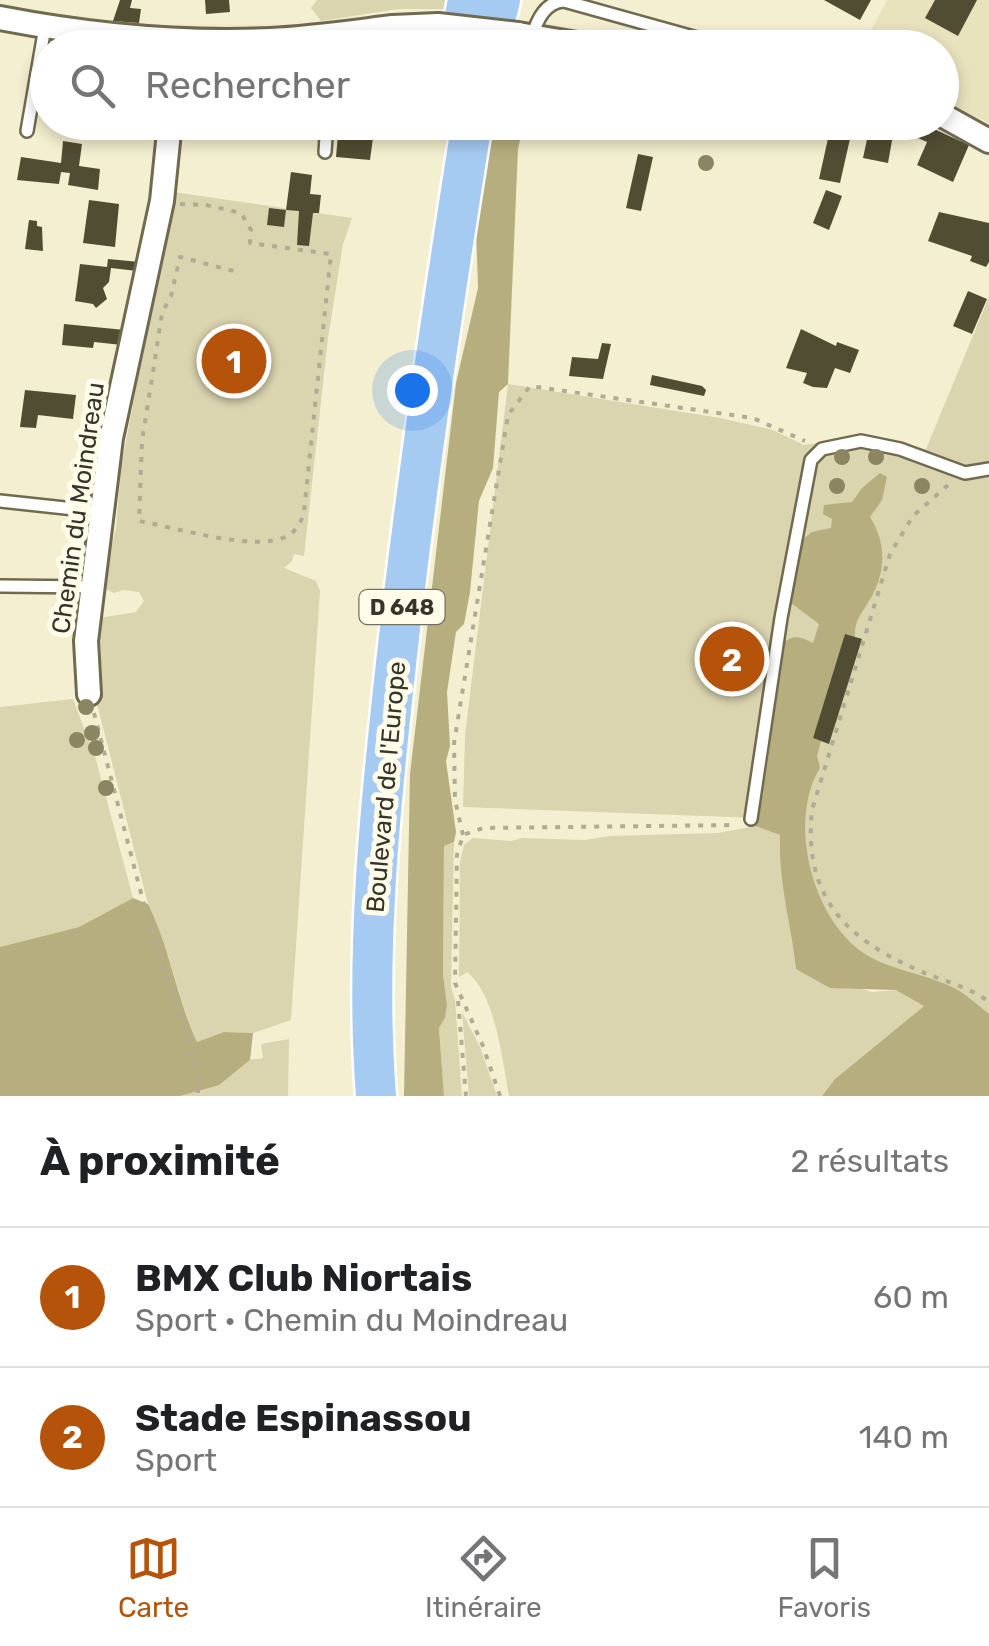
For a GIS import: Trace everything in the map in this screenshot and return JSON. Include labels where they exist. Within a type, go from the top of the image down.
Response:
[{"type":"highway","points":[[461,30],[466,0]]},
{"type":"highway","name":"Boulevard de l'Europe","points":[[350,1096],[348,960],[358,782],[390,491],[442,140]]},
{"type":"highway","name":"Boulevard de l'Europe","points":[[376,1096],[374,936],[390,720],[425,422],[469,140]]},
{"type":"street","points":[[0,18],[72,30]]},
{"type":"street","points":[[380,30],[438,25],[503,28]]},
{"type":"street","points":[[959,124],[989,141]]},
{"type":"street","name":"Chemin du Moindreau","points":[[90,694],[86,640],[118,397],[162,201],[168,140]]},
{"type":"lane","points":[[503,28],[538,18],[556,1],[564,1],[668,30]]},
{"type":"lane","points":[[27,131],[30,114]]},
{"type":"lane","points":[[325,152],[326,140]]},
{"type":"lane","points":[[750,819],[811,460],[822,449],[874,442],[964,473],[989,469]]},
{"type":"lane","points":[[0,501],[102,512]]},
{"type":"lane","points":[[0,586],[92,587]]},
{"type":"path","points":[[172,203],[241,213],[250,230],[250,243],[331,254],[304,511],[297,528],[288,536],[260,542],[139,521],[142,441],[162,312],[172,296],[180,257],[238,272]]},
{"type":"path","points":[[466,1096],[455,983],[457,855],[463,835],[455,800],[454,743],[508,414],[530,386],[753,418],[822,449]]},
{"type":"path","points":[[964,473],[913,516],[890,554],[812,810],[809,836],[818,882],[839,920],[858,938],[920,971],[976,992],[989,1002]]},
{"type":"path","points":[[90,694],[147,916],[198,1070],[198,1096]]},
{"type":"path","points":[[463,835],[483,828],[725,826],[742,825],[750,819]]},
{"type":"path","points":[[458,996],[483,1046],[500,1096]]},
{"type":"shaded area","points":[[317,0],[446,0],[445,9],[398,9],[321,21],[311,8]]},
{"type":"shaded area","points":[[887,0],[989,0],[989,123],[959,109],[959,30],[871,30]]},
{"type":"shaded area","points":[[489,140],[520,140],[508,384],[499,392],[493,468],[479,501],[470,592],[464,624],[456,632],[447,692],[450,746],[446,761],[456,832],[454,842],[444,846],[443,974],[447,1005],[439,1028],[444,1096],[404,1096],[410,774],[456,383],[478,288],[476,227]]},
{"type":"shaded area","points":[[174,192],[352,218],[343,244],[328,338],[304,556],[294,554],[284,568],[316,581],[320,591],[291,1020],[253,1033],[224,1032],[197,1042],[148,904],[95,696],[93,619],[136,612],[144,601],[139,592],[114,593],[106,589],[102,578],[116,529],[121,467]]},
{"type":"shaded area","points":[[989,297],[989,1014],[957,990],[813,961],[787,819],[463,807],[465,735],[508,384],[720,418],[773,430],[804,445],[826,442],[926,449]]},
{"type":"shaded area","points":[[880,473],[887,477],[882,500],[870,517],[882,548],[879,580],[857,622],[855,637],[845,635],[813,738],[821,741],[817,756],[820,768],[810,790],[806,815],[810,868],[831,918],[865,954],[947,985],[989,1014],[989,1096],[822,1096],[835,1079],[924,1006],[896,990],[830,988],[796,969],[783,886],[780,835],[755,826],[783,643],[798,637],[813,643],[819,624],[791,603],[799,542],[812,532],[831,528],[832,519],[823,514],[824,505],[852,502]]},
{"type":"shaded area","points":[[73,699],[96,760],[133,898],[79,927],[0,947],[0,707]]},
{"type":"shaded area","points":[[755,826],[780,835],[783,886],[796,969],[872,992],[896,990],[925,1005],[835,1079],[822,1096],[509,1096],[485,996],[467,972],[459,977],[460,862],[464,845],[473,838],[585,840],[718,833]]},
{"type":"shaded area","points":[[454,842],[451,986],[462,1096],[444,1096],[439,1028],[447,1005],[443,974],[444,846]]},
{"type":"shaded area","points":[[133,898],[148,904],[156,920],[197,1042],[224,1032],[253,1033],[250,1060],[219,1085],[180,1096],[0,1096],[0,947],[79,927]]},
{"type":"shaded area","points":[[462,1012],[480,1047],[497,1096],[469,1096]]},
{"type":"shaded area","points":[[289,1039],[288,1096],[180,1096],[219,1084],[250,1060],[263,1058],[261,1044]]},
{"type":"building","points":[[120,0],[132,0],[130,8],[141,9],[139,23],[113,21]]},
{"type":"building","points":[[205,0],[229,0],[230,12],[206,14]]},
{"type":"building","points":[[824,0],[871,0],[860,20]]},
{"type":"building","points":[[935,0],[977,0],[959,34],[959,30],[947,30],[925,18]]},
{"type":"building","points":[[337,140],[373,140],[370,160],[336,157]]},
{"type":"building","points":[[828,140],[850,140],[840,183],[819,179]]},
{"type":"building","points":[[867,140],[892,140],[888,163],[863,158]]},
{"type":"building","points":[[922,140],[958,140],[969,145],[953,182],[917,165],[927,142]]},
{"type":"building","points":[[63,141],[82,144],[79,166],[100,169],[98,190],[68,185],[70,173],[61,172],[59,184],[17,180],[21,157],[61,163]]},
{"type":"building","points":[[638,154],[653,157],[641,211],[626,208]]},
{"type":"building","points":[[291,172],[312,175],[310,194],[321,195],[319,213],[313,213],[309,246],[297,245],[299,211],[286,210]]},
{"type":"building","points":[[826,190],[842,196],[829,230],[813,223]]},
{"type":"building","points":[[89,200],[119,204],[115,247],[83,243]]},
{"type":"building","points":[[269,208],[286,210],[284,227],[267,225]]},
{"type":"building","points":[[939,212],[989,223],[986,267],[970,261],[972,256],[928,241]]},
{"type":"building","points":[[29,220],[42,227],[43,251],[25,249]]},
{"type":"building","points":[[108,259],[140,262],[137,271],[111,268],[109,282],[103,288],[107,299],[96,308],[75,301],[80,264],[107,267]]},
{"type":"building","points":[[968,291],[987,299],[972,334],[953,326]]},
{"type":"building","points":[[64,324],[125,330],[122,345],[62,345]]},
{"type":"building","points":[[801,329],[836,346],[837,342],[859,350],[850,373],[835,368],[827,388],[813,387],[803,383],[807,373],[786,368]]},
{"type":"building","points":[[602,343],[611,344],[603,379],[569,376],[572,357],[598,359]]},
{"type":"building","points":[[652,375],[702,386],[706,390],[704,396],[650,385]]},
{"type":"building","points":[[25,390],[76,395],[73,419],[38,415],[36,428],[20,427]]},
{"type":"building","points":[[845,634],[862,639],[829,744],[813,738]]},
{"type":"place","name":"BMX Club Niortais","points":[[234,361]]},
{"type":"place","name":"Stade Espinassou","points":[[732,659]]}]
